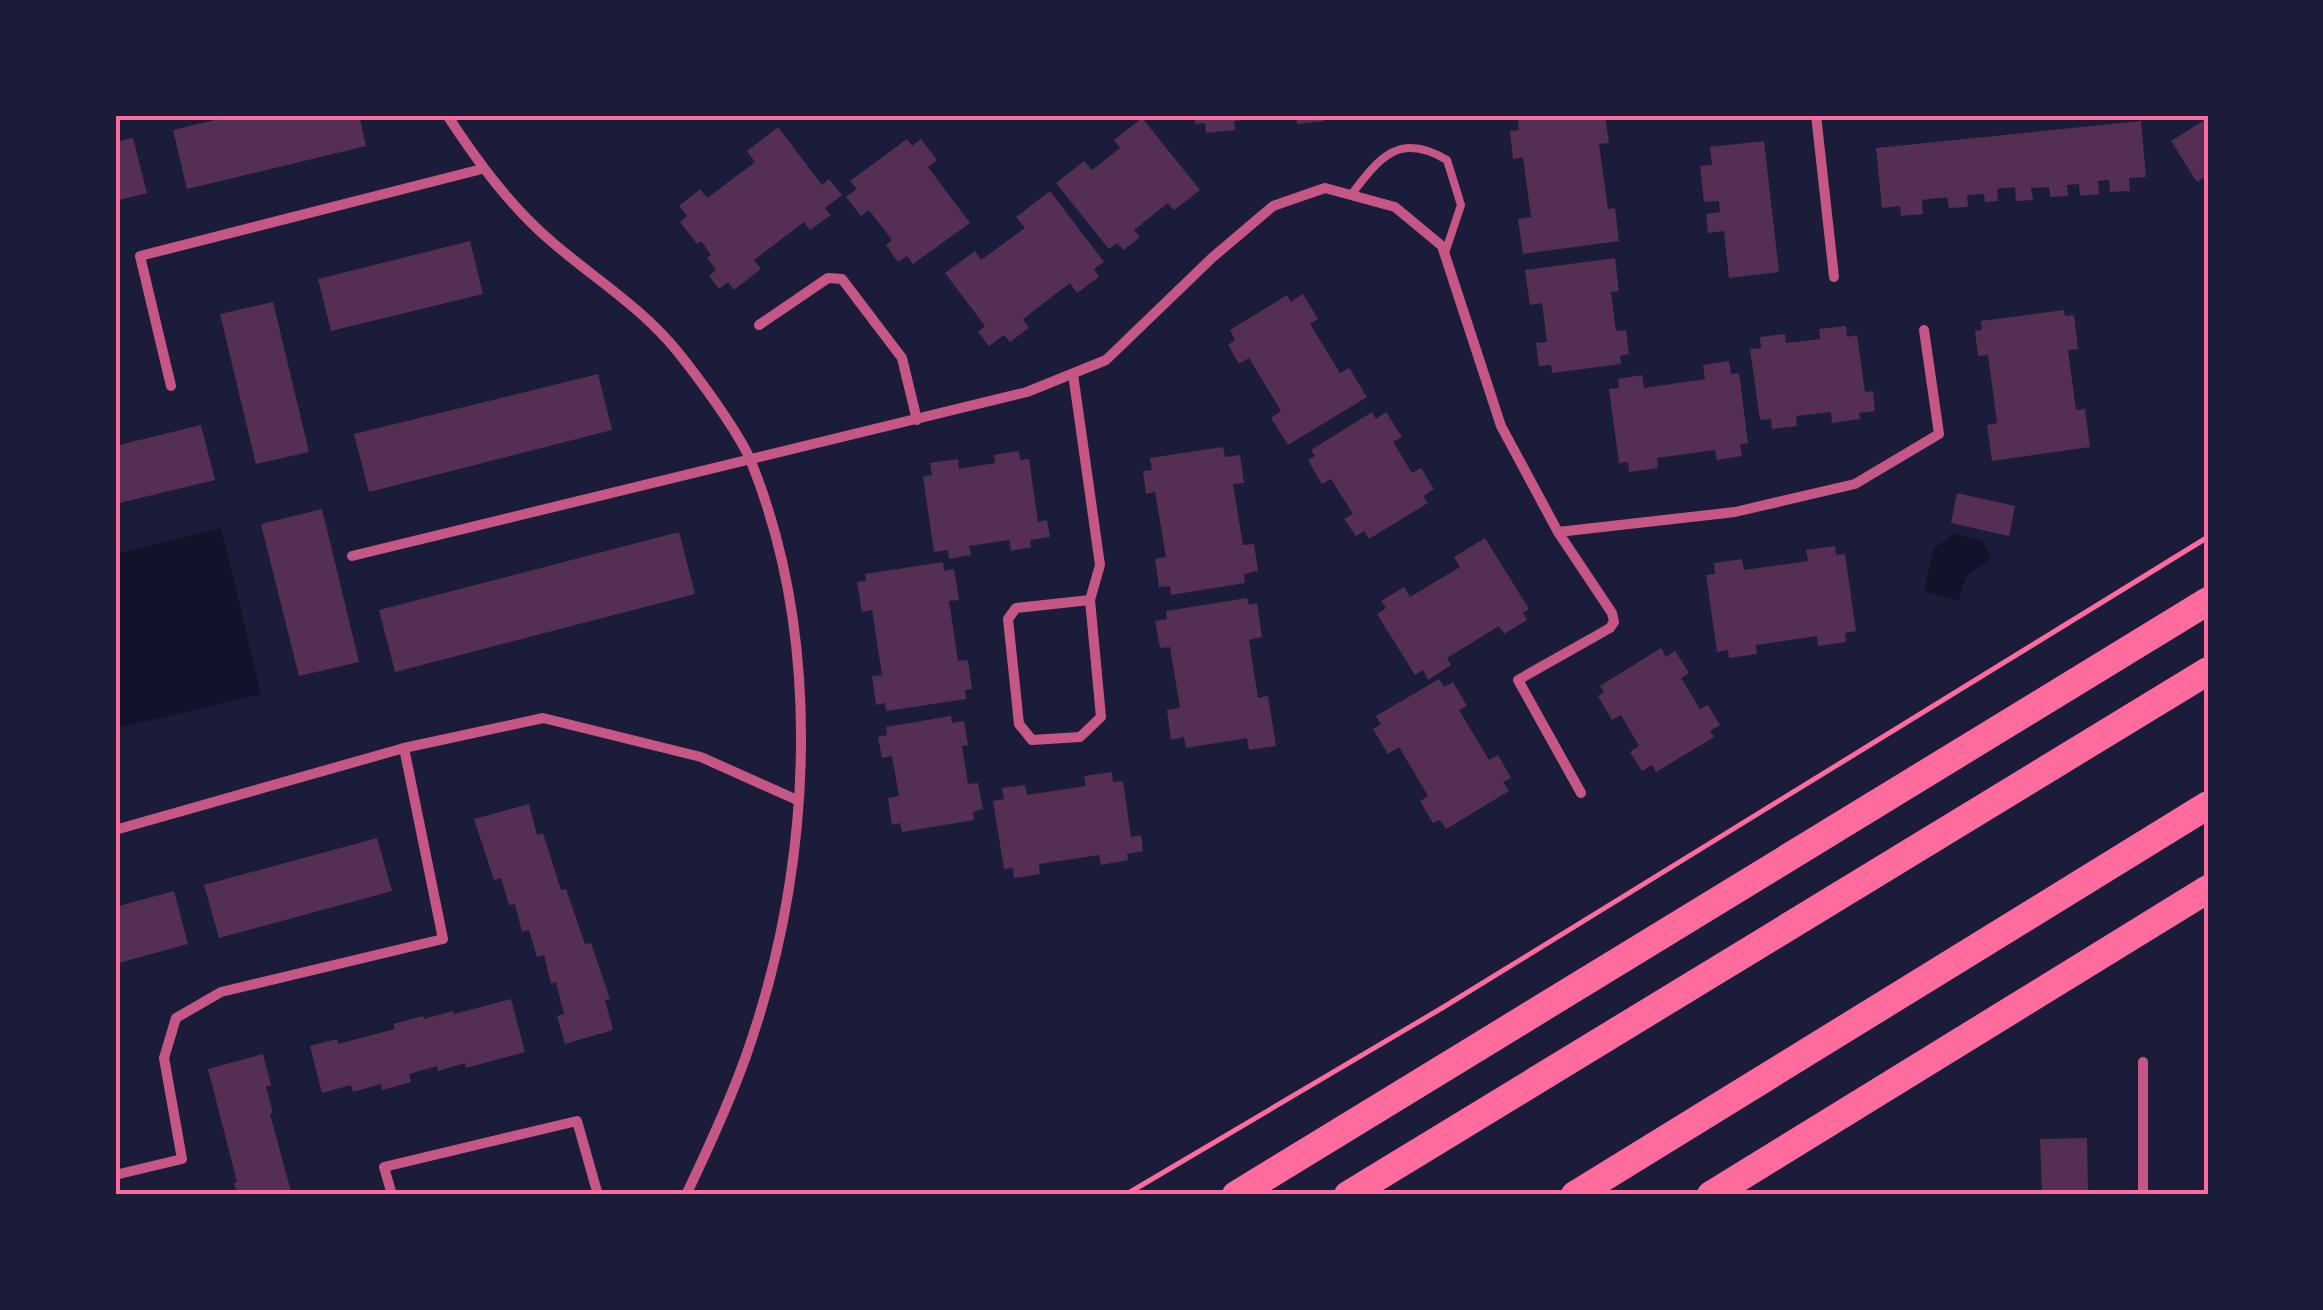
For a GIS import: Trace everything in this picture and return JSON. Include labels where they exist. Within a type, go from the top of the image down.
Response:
[{"type":"highway","points":[[1236,1195],[2208,601]]},
{"type":"highway","points":[[1348,1195],[2208,671]]},
{"type":"highway","points":[[1575,1195],[2208,804]]},
{"type":"highway","points":[[1711,1195],[2208,888]]},
{"type":"street","points":[[446,115],[482,169],[550,240],[646,314],[680,354],[751,461],[780,550],[798,667],[797,800],[785,906],[770,978],[734,1089],[686,1195]]},
{"type":"street","points":[[1816,115],[1834,277]]},
{"type":"street","points":[[171,386],[140,256],[482,169]]},
{"type":"street","points":[[352,556],[1027,392],[1106,360],[1273,206],[1325,188],[1394,207],[1442,246],[1500,426],[1558,532],[1612,613],[1614,622],[1610,628],[1518,680],[1581,793]]},
{"type":"street","points":[[759,325],[828,278],[842,279],[902,358],[917,420]]},
{"type":"street","points":[[1558,532],[1735,512],[1855,484],[1939,434],[1924,330]]},
{"type":"street","points":[[1073,374],[1100,564],[1090,600],[1101,717],[1080,737],[1032,740],[1019,724],[1008,619],[1016,608],[1090,600]]},
{"type":"street","points":[[115,830],[404,748],[543,718],[700,756],[797,800]]},
{"type":"street","points":[[115,1176],[182,1160],[164,1058],[176,1018],[221,992],[443,939],[404,748]]},
{"type":"street","points":[[2143,1062],[2144,1195]]},
{"type":"street","points":[[392,1195],[384,1166],[578,1121],[598,1195]]},
{"type":"lane","points":[[1351,195],[1378,158],[1399,149],[1427,148],[1447,160],[1461,205],[1444,253]]},
{"type":"path","points":[[1125,1195],[1458,998],[2208,537]]},
{"type":"shaded area","points":[[221,528],[261,694],[118,728],[115,554]]},
{"type":"shaded area","points":[[1955,534],[1981,540],[1992,558],[1966,576],[1958,601],[1924,591],[1934,548]]},
{"type":"building","points":[[236,115],[359,115],[366,146],[187,189],[173,130]]},
{"type":"building","points":[[1195,115],[1263,118],[1234,121],[1235,130],[1206,133],[1205,123],[1195,124]]},
{"type":"building","points":[[1296,115],[1323,115],[1324,121],[1297,124]]},
{"type":"building","points":[[1554,115],[1605,116],[1609,143],[1599,144],[1608,209],[1615,208],[1619,241],[1523,254],[1518,219],[1531,217],[1523,157],[1513,159],[1510,131],[1519,130],[1518,120]]},
{"type":"building","points":[[1142,118],[1200,190],[1174,210],[1168,203],[1134,230],[1140,237],[1124,250],[1117,243],[1109,249],[1056,183],[1084,161],[1092,170],[1120,148],[1114,140]]},
{"type":"building","points":[[2208,118],[2208,175],[2197,182],[2171,141]]},
{"type":"building","points":[[2141,121],[2146,177],[2129,178],[2130,191],[2110,192],[2109,180],[2098,181],[2099,194],[2080,196],[2079,184],[2067,185],[2068,196],[2050,197],[2049,187],[2031,188],[2033,200],[2016,201],[2015,187],[1997,189],[1998,201],[1985,202],[1984,194],[1967,195],[1968,207],[1949,208],[1947,197],[1922,200],[1923,214],[1901,216],[1900,206],[1882,208],[1876,148]]},
{"type":"building","points":[[778,127],[822,185],[829,179],[842,195],[825,208],[831,215],[810,230],[804,222],[754,260],[761,269],[734,290],[728,282],[719,289],[709,276],[716,270],[707,258],[711,255],[680,222],[687,216],[679,206],[700,189],[707,198],[755,162],[747,151]]},
{"type":"building","points":[[133,138],[147,193],[115,201],[115,142]]},
{"type":"building","points":[[907,139],[912,146],[921,139],[937,160],[928,167],[970,223],[913,264],[907,256],[898,262],[886,245],[892,240],[869,210],[861,216],[846,197],[857,189],[850,181]]},
{"type":"building","points":[[1764,141],[1779,272],[1729,278],[1724,231],[1708,233],[1706,214],[1720,212],[1719,201],[1704,202],[1700,166],[1712,165],[1710,147]]},
{"type":"building","points":[[1050,191],[1104,262],[1094,269],[1099,277],[1077,293],[1070,283],[1023,319],[1029,328],[1010,342],[1004,335],[989,346],[978,332],[985,326],[945,273],[975,251],[981,260],[1025,228],[1016,217]]},
{"type":"building","points":[[470,241],[483,294],[331,331],[318,279]]},
{"type":"building","points":[[1615,258],[1619,291],[1611,292],[1616,331],[1626,330],[1629,354],[1620,356],[1621,364],[1552,373],[1551,365],[1539,366],[1536,343],[1547,342],[1542,303],[1530,305],[1525,270]]},
{"type":"building","points":[[1303,294],[1318,319],[1310,324],[1340,373],[1349,368],[1367,397],[1288,445],[1271,418],[1281,411],[1249,358],[1239,364],[1228,345],[1235,340],[1230,330],[1287,295],[1291,302]]},
{"type":"building","points":[[273,302],[309,452],[256,464],[220,314]]},
{"type":"building","points":[[2064,310],[2065,316],[2074,315],[2078,349],[2068,350],[2076,410],[2085,409],[2090,447],[1992,461],[1987,425],[1997,423],[1988,355],[1978,356],[1975,331],[1982,330],[1981,321]]},
{"type":"building","points":[[1846,326],[1847,337],[1857,335],[1865,392],[1873,391],[1875,411],[1859,413],[1860,419],[1832,423],[1831,412],[1796,416],[1797,426],[1772,429],[1771,419],[1760,420],[1750,349],[1761,348],[1760,337],[1785,334],[1786,343],[1820,339],[1819,329]]},
{"type":"building","points":[[1729,361],[1731,374],[1739,373],[1748,443],[1740,444],[1742,456],[1717,460],[1715,450],[1657,458],[1658,468],[1629,472],[1628,462],[1619,463],[1609,389],[1619,388],[1618,379],[1642,375],[1644,388],[1705,379],[1703,365]]},
{"type":"building","points":[[598,374],[612,430],[369,492],[354,434]]},
{"type":"building","points":[[1372,412],[1376,419],[1386,412],[1402,437],[1393,442],[1412,473],[1421,468],[1434,489],[1423,496],[1428,503],[1369,539],[1364,531],[1356,536],[1344,519],[1353,514],[1331,479],[1322,484],[1308,460],[1315,456],[1311,450]]},
{"type":"building","points":[[201,425],[215,480],[115,504],[115,446]]},
{"type":"building","points":[[1223,447],[1225,457],[1240,455],[1244,483],[1233,484],[1243,545],[1254,544],[1258,571],[1244,574],[1245,583],[1171,595],[1170,586],[1159,587],[1155,559],[1166,557],[1155,492],[1146,494],[1143,471],[1152,470],[1150,458]]},
{"type":"building","points":[[1019,451],[1020,460],[1029,459],[1038,522],[1047,520],[1050,537],[1030,540],[1031,547],[1011,551],[1009,540],[969,546],[971,555],[949,559],[948,550],[934,552],[923,476],[932,475],[930,463],[958,459],[959,469],[995,463],[994,455]]},
{"type":"building","points":[[1957,493],[2015,506],[2009,536],[1951,523]]},
{"type":"building","points":[[322,509],[359,662],[299,676],[261,524]]},
{"type":"building","points":[[679,532],[695,594],[395,672],[379,610]]},
{"type":"building","points":[[1485,538],[1529,609],[1523,613],[1527,620],[1504,634],[1499,626],[1447,658],[1451,665],[1428,680],[1423,670],[1415,675],[1377,614],[1386,608],[1381,601],[1404,587],[1410,597],[1460,567],[1454,557]]},
{"type":"building","points":[[1835,546],[1836,555],[1845,554],[1856,631],[1845,633],[1846,642],[1818,646],[1817,636],[1756,645],[1757,654],[1729,658],[1728,650],[1717,652],[1706,575],[1715,574],[1714,563],[1742,559],[1744,570],[1808,561],[1806,550]]},
{"type":"building","points":[[943,562],[944,571],[954,569],[959,600],[949,601],[958,661],[968,660],[972,689],[965,690],[966,699],[886,711],[885,703],[876,705],[872,676],[882,675],[872,610],[862,612],[857,582],[866,581],[865,574]]},
{"type":"building","points":[[1247,598],[1249,605],[1257,603],[1262,637],[1249,640],[1258,698],[1268,696],[1276,746],[1249,750],[1247,738],[1186,748],[1184,737],[1171,740],[1167,710],[1180,708],[1170,647],[1160,648],[1155,621],[1167,619],[1166,611]]},
{"type":"building","points":[[1661,648],[1666,657],[1675,651],[1689,673],[1681,678],[1700,709],[1708,705],[1720,725],[1710,731],[1714,737],[1656,772],[1652,765],[1642,771],[1630,752],[1639,746],[1621,715],[1612,720],[1598,696],[1604,692],[1600,686]]},
{"type":"building","points":[[1439,679],[1444,687],[1453,682],[1467,706],[1459,710],[1489,760],[1498,755],[1511,778],[1503,782],[1509,791],[1446,829],[1440,820],[1433,823],[1420,801],[1428,796],[1399,747],[1388,754],[1373,729],[1381,724],[1376,716]]},
{"type":"building","points":[[951,716],[952,723],[964,721],[968,745],[962,746],[968,784],[978,783],[983,809],[973,812],[974,820],[902,832],[900,823],[892,825],[888,798],[899,796],[892,756],[882,758],[878,737],[887,735],[886,727]]},
{"type":"building","points":[[1112,772],[1113,782],[1123,781],[1131,837],[1141,835],[1143,851],[1127,854],[1128,860],[1101,865],[1099,855],[1039,864],[1040,874],[1014,878],[1013,868],[1004,869],[993,801],[1004,799],[1002,788],[1025,785],[1027,795],[1086,786],[1084,776]]},
{"type":"building","points":[[529,804],[537,835],[543,833],[561,890],[566,889],[585,944],[591,943],[610,999],[605,1000],[613,1030],[565,1044],[557,1016],[564,1014],[556,982],[551,984],[544,955],[537,957],[529,930],[522,932],[515,904],[509,905],[501,878],[494,880],[474,819]]},
{"type":"building","points":[[377,838],[392,891],[219,938],[204,885]]},
{"type":"building","points":[[174,891],[188,944],[115,964],[115,907]]},
{"type":"building","points":[[511,999],[525,1052],[466,1068],[465,1063],[438,1071],[437,1066],[409,1074],[411,1082],[382,1090],[381,1084],[353,1092],[351,1085],[322,1093],[310,1046],[337,1039],[338,1044],[395,1029],[393,1024],[423,1016],[424,1019],[453,1011],[454,1014]]},
{"type":"building","points":[[263,1054],[271,1085],[266,1087],[273,1113],[270,1114],[292,1195],[237,1195],[208,1069]]},
{"type":"building","points":[[2087,1138],[2088,1195],[2042,1195],[2040,1139]]}]
